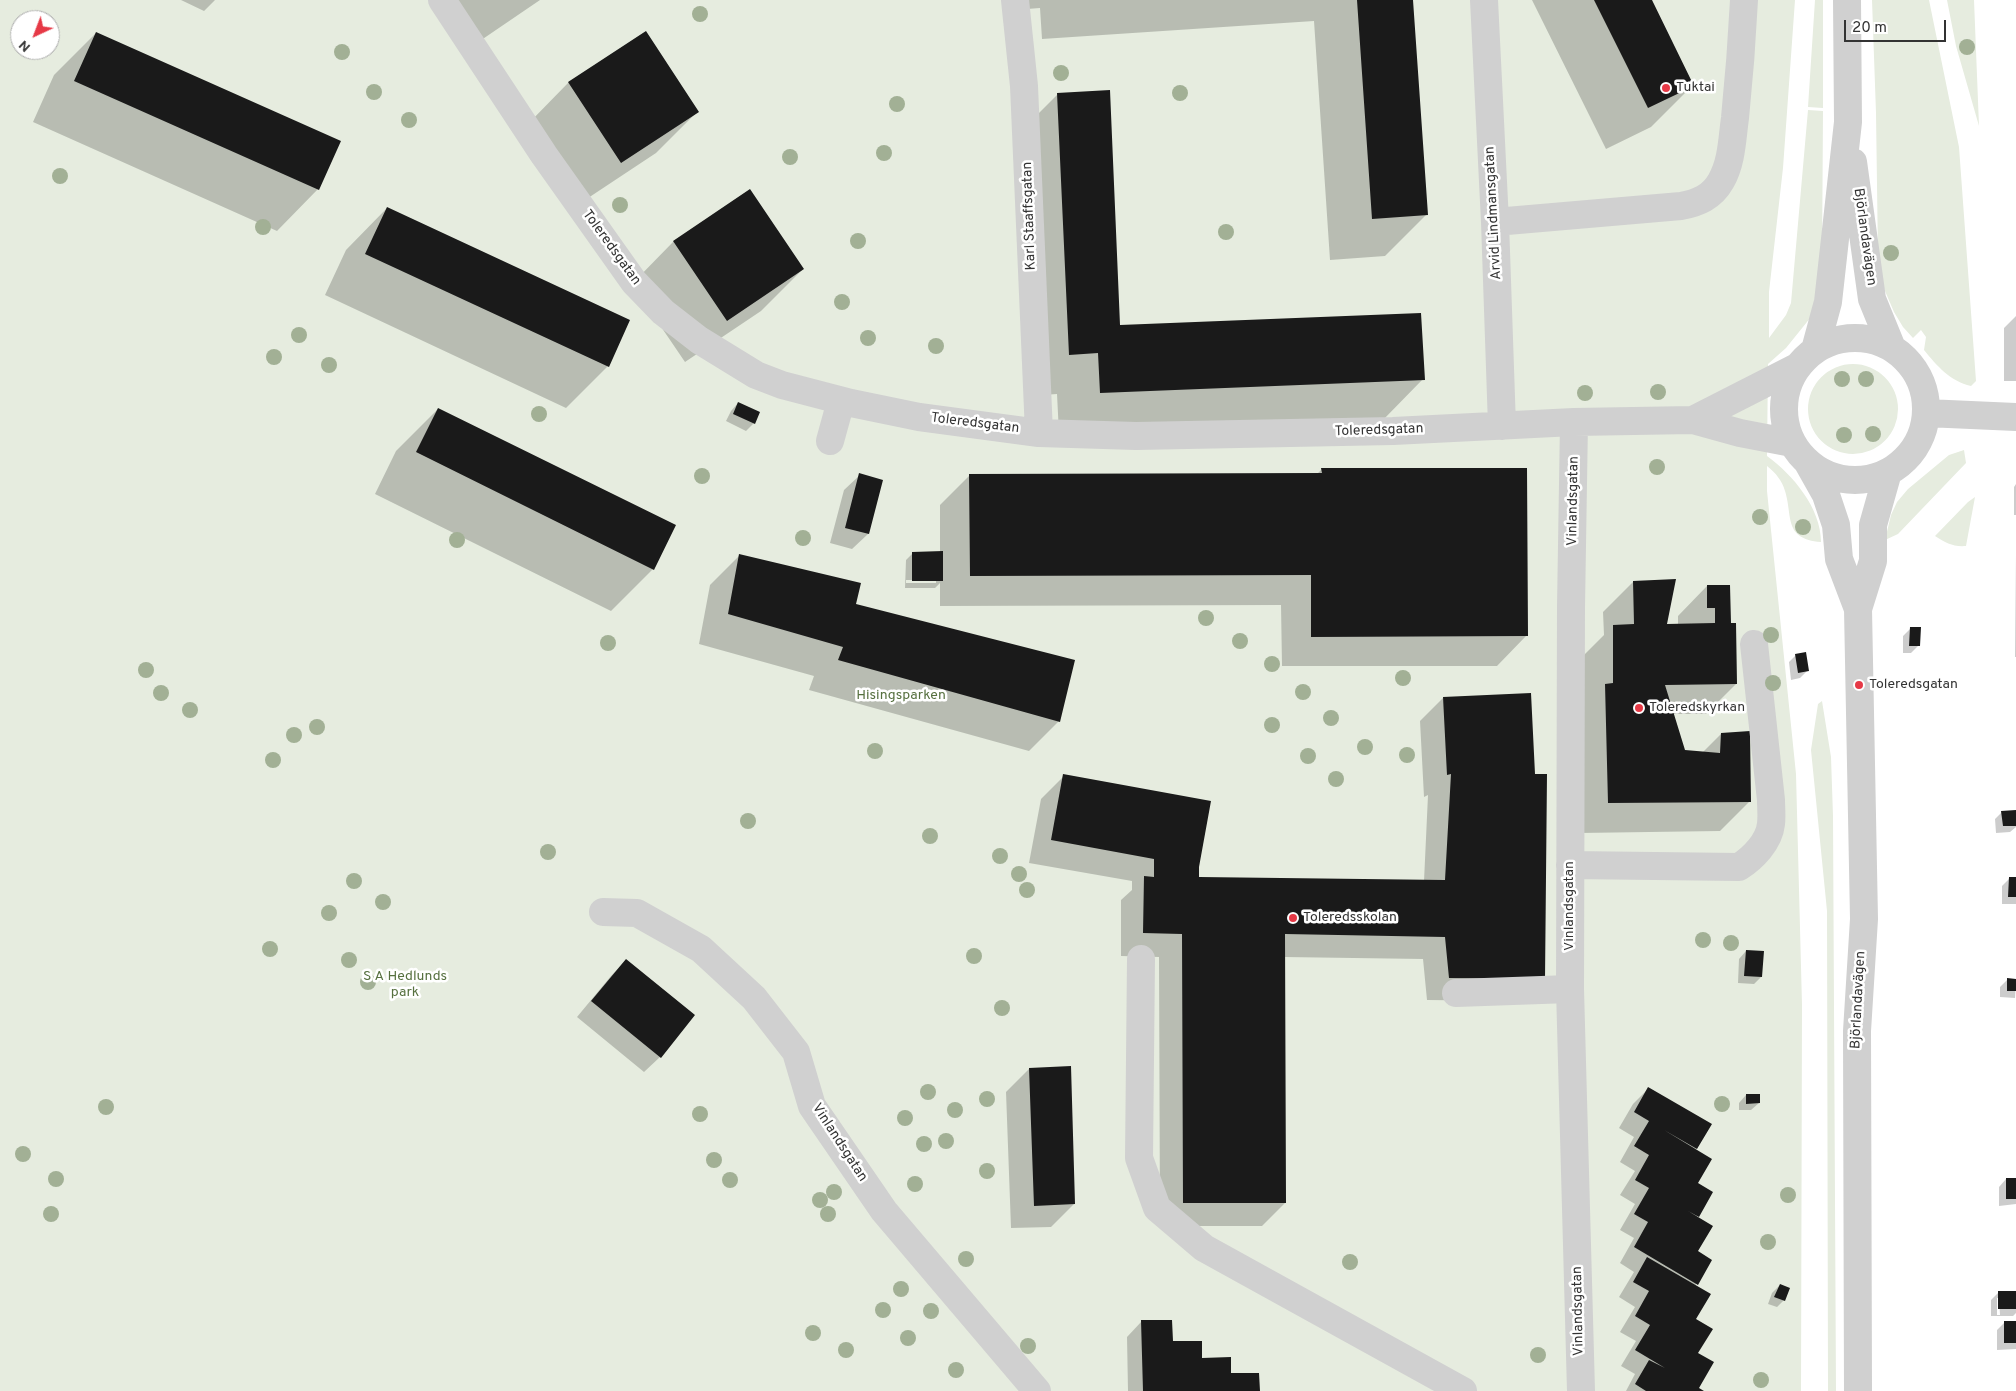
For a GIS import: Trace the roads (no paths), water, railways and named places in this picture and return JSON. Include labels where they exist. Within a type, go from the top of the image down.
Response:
[{"type":"street","name":"Toleredsgatan","points":[[442,0],[555,171],[634,282],[658,306],[699,340],[756,375],[782,385],[841,401],[919,417],[1039,433],[1146,436],[1693,420],[1800,452]]},
{"type":"street","name":"Karl Staaffsgatan","points":[[1016,0],[1024,86],[1039,433]]},
{"type":"street","name":"Arvid Lindmansgatan","points":[[1484,0],[1495,222],[1502,426]]},
{"type":"street","points":[[1495,222],[1681,206],[1698,203],[1712,194],[1721,181],[1730,160],[1741,64],[1744,0]]},
{"type":"street","name":"Björlandavägen","points":[[1847,0],[1848,122],[1828,302],[1806,358],[1789,381],[1784,404],[1786,428],[1826,495],[1836,525],[1839,559],[1858,609]]},
{"type":"street","name":"Björlandavägen","points":[[1848,122],[1872,299],[1892,348]]},
{"type":"street","name":"Björlandavägen","points":[[1800,452],[1828,475],[1852,480],[1877,477],[1888,472],[1903,461],[1915,447],[1923,430],[1926,413],[1925,397],[1914,369],[1904,357],[1892,348],[1873,340],[1853,337],[1833,341],[1806,358]]},
{"type":"street","name":"Toleredsgatan","points":[[1693,420],[1806,358]]},
{"type":"street","points":[[830,441],[841,401]]},
{"type":"street","points":[[1926,413],[2016,417]]},
{"type":"street","name":"Vinlandsgatan","points":[[1574,422],[1570,989],[1581,1391]]},
{"type":"street","name":"Björlandavägen","points":[[1858,1391],[1857,1032],[1864,919],[1858,609],[1873,561],[1873,525],[1888,472]]},
{"type":"street","points":[[1570,865],[1739,867],[1752,858],[1764,841],[1771,825],[1771,800],[1754,644]]},
{"type":"street","name":"Vinlandsgatan","points":[[603,912],[637,913],[702,949],[754,998],[796,1052],[812,1106],[884,1211],[1037,1391]]},
{"type":"street","points":[[1141,959],[1139,1158],[1157,1208],[1204,1248],[1463,1391]]},
{"type":"street","points":[[1456,993],[1570,989]]},
{"type":"place","name":"Tuktai","points":[[1666,88]]},
{"type":"place","name":"Toleredsgatan","points":[[1859,685]]},
{"type":"place","name":"Toleredskyrkan","points":[[1639,708]]},
{"type":"place","name":"Toleredsskolan","points":[[1293,918]]},
{"type":"park label","name":"Hisingsparken","points":[[901,696]]},
{"type":"park label","name":"S A Hedlunds park","points":[[405,986]]}]
